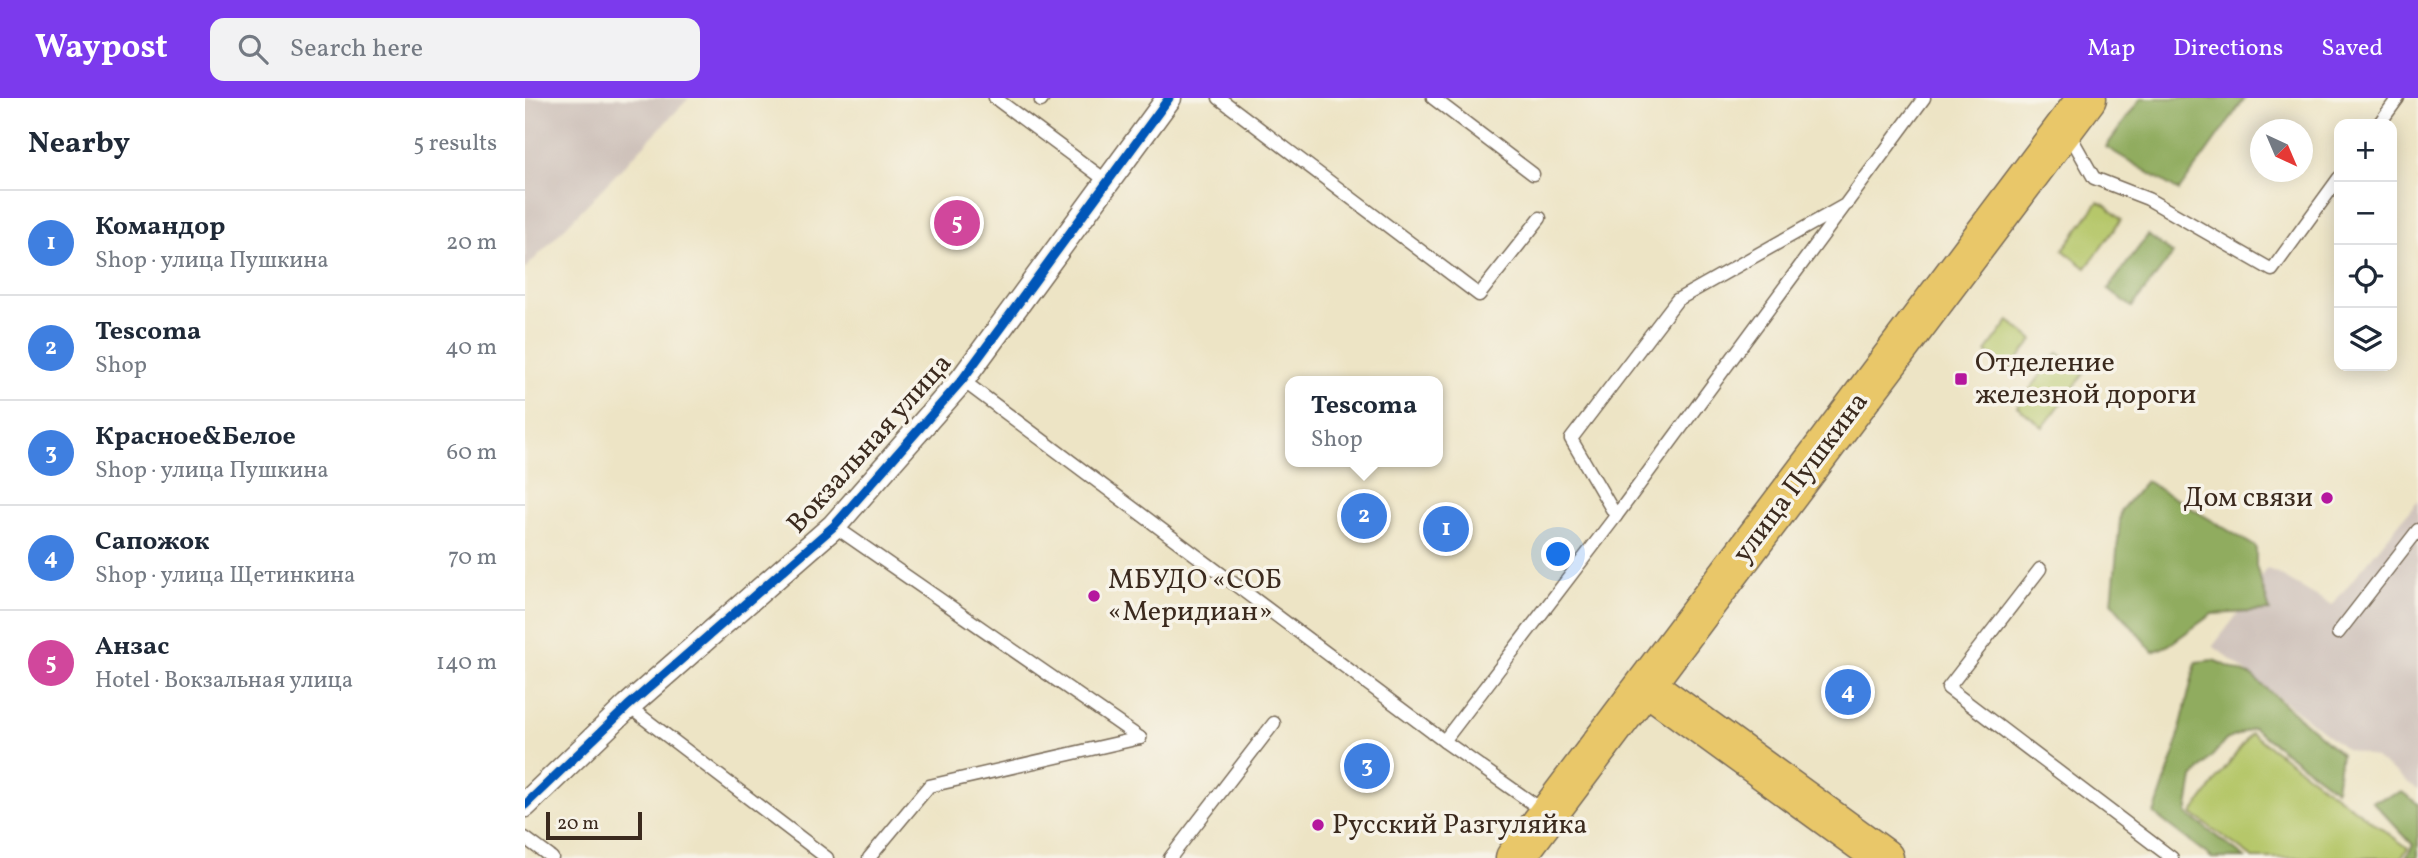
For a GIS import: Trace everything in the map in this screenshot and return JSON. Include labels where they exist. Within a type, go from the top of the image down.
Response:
[{"type":"main road","name":"улица Пушкина","points":[[1515,858],[2076,113]]},
{"type":"main road","points":[[1646,685],[1870,854]]},
{"type":"street","name":"Вокзальная улица","points":[[525,805],[628,706],[834,526],[962,380],[1166,99]]},
{"type":"lane","points":[[995,98],[1108,182]]},
{"type":"lane","points":[[1219,98],[1479,295],[1540,218]]},
{"type":"lane","points":[[1433,98],[1533,174]]},
{"type":"lane","points":[[1444,741],[1616,516],[1924,98]]},
{"type":"lane","points":[[2383,119],[2398,98]]},
{"type":"lane","points":[[2076,113],[2094,178],[2148,199],[2272,270],[2336,182]]},
{"type":"lane","points":[[1616,516],[1571,439],[1677,300],[1847,204]]},
{"type":"lane","points":[[962,380],[1444,741],[1548,814]]},
{"type":"lane","points":[[834,526],[1140,738],[929,786],[869,858]]},
{"type":"lane","points":[[2338,634],[2418,530]]},
{"type":"lane","points":[[2040,569],[1948,688],[2172,858]]},
{"type":"lane","points":[[628,706],[827,858]]},
{"type":"lane","points":[[1170,858],[1274,723]]},
{"type":"lane","points":[[525,838],[552,858]]},
{"type":"shaded area","points":[[525,98],[689,98],[525,269]]},
{"type":"shaded area","points":[[2418,500],[2418,790],[2374,757],[2346,749],[2213,646],[2267,568],[2332,605]]},
{"type":"green space","points":[[2141,98],[2245,98],[2179,191],[2106,147]]},
{"type":"green space","points":[[2098,202],[2107,206],[2121,220],[2086,268],[2063,250]]},
{"type":"green space","points":[[2148,235],[2173,254],[2132,307],[2108,289]]},
{"type":"green space","points":[[2009,321],[2033,340],[2009,370],[1986,352]]},
{"type":"green space","points":[[2058,353],[2084,374],[2043,427],[2017,406]]},
{"type":"green space","points":[[2146,481],[2256,547],[2256,566],[2270,611],[2212,614],[2169,645],[2153,652],[2112,603],[2121,510]]},
{"type":"green space","points":[[2213,660],[2252,676],[2341,754],[2336,790],[2253,728],[2226,740],[2193,778],[2187,814],[2245,858],[2212,858],[2154,814],[2174,755],[2196,662]]},
{"type":"green space","points":[[2251,733],[2408,848],[2401,858],[2253,858],[2192,814]]},
{"type":"green space","points":[[2402,792],[2418,804],[2418,858],[2406,858],[2413,845],[2372,801]]},
{"type":"cycle path","points":[[525,805],[628,706],[834,526],[962,380],[1169,98]]},
{"type":"place","name":"Анзас","points":[[957,223]]},
{"type":"place","name":"Отделение железной дороги","points":[[1961,379]]},
{"type":"place","name":"Дом связи","points":[[2327,498]]},
{"type":"place","name":"Tescoma","points":[[1364,516]]},
{"type":"place","name":"Командор","points":[[1446,529]]},
{"type":"place","name":"МБУДО «СОБ «Меридиан»","points":[[1094,596]]},
{"type":"place","name":"Сапожок","points":[[1848,692]]},
{"type":"place","name":"Красное&Белое","points":[[1367,766]]},
{"type":"place","name":"Русский Разгуляйка","points":[[1318,825]]}]
